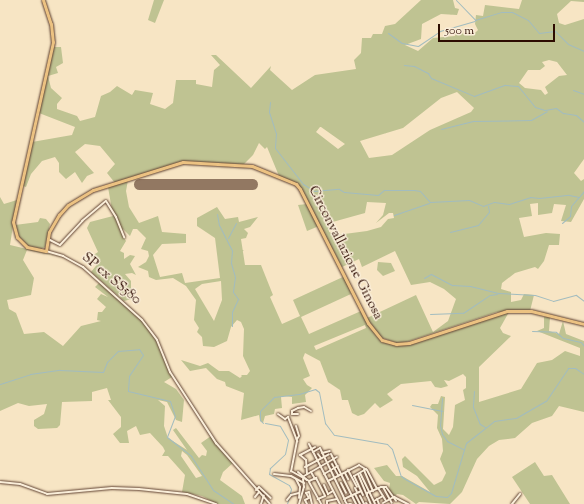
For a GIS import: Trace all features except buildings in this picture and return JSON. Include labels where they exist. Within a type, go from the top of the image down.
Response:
[{"type":"main road","name":"SP ex SS580","points":[[43,0],[50,20],[53,42],[13,222],[17,237],[24,244],[46,251]]},
{"type":"main road","name":"Circonvallazione Ginosa","points":[[46,251],[48,238],[54,223],[68,205],[93,190],[183,162],[252,166],[286,179],[300,189],[368,323],[382,340],[396,344],[409,343],[507,311],[531,311],[584,324]]},
{"type":"street","points":[[48,238],[60,245],[82,221],[106,202],[116,216],[124,237]]},
{"type":"street","name":"SP ex SS580","points":[[46,251],[63,256],[83,267],[142,320],[157,340],[170,372],[216,443],[256,490]]},
{"type":"street","points":[[278,414],[285,419],[292,414],[292,411],[298,408],[304,407],[311,411]]},
{"type":"street","points":[[292,414],[298,414]]},
{"type":"street","points":[[288,417],[297,439]]},
{"type":"street","points":[[296,426],[299,436],[297,439],[291,470],[308,481],[321,504]]},
{"type":"street","points":[[309,444],[340,504]]},
{"type":"street","points":[[307,474],[305,467],[306,460],[300,455],[315,447]]},
{"type":"street","points":[[313,452],[320,448],[322,457]]},
{"type":"street","points":[[322,453],[330,453]]},
{"type":"street","points":[[305,467],[330,453]]},
{"type":"street","points":[[330,453],[350,491],[355,494],[360,504]]},
{"type":"street","points":[[318,454],[327,463],[342,495],[349,504]]},
{"type":"street","points":[[299,500],[304,478],[307,474],[338,456]]},
{"type":"street","points":[[332,464],[338,476]]},
{"type":"street","points":[[328,481],[358,465],[365,470],[378,489],[383,503],[394,497]]},
{"type":"street","points":[[324,474],[338,466]]},
{"type":"street","points":[[348,470],[356,487],[356,504]]},
{"type":"street","points":[[365,470],[354,476],[366,504]]},
{"type":"street","points":[[365,470],[373,491]]},
{"type":"street","points":[[298,472],[304,478]]},
{"type":"street","points":[[311,472],[325,496],[318,499]]},
{"type":"street","points":[[345,473],[348,479]]},
{"type":"street","points":[[359,473],[375,504]]},
{"type":"street","points":[[359,473],[371,504]]},
{"type":"street","points":[[274,474],[295,478],[304,483]]},
{"type":"street","points":[[295,478],[300,487],[298,493],[299,504]]},
{"type":"street","points":[[308,481],[315,478]]},
{"type":"street","points":[[337,484],[345,481]]},
{"type":"street","points":[[0,482],[20,484],[46,494],[132,489],[187,494],[215,503]]},
{"type":"street","points":[[341,483],[346,493]]},
{"type":"street","points":[[248,488],[251,485]]},
{"type":"street","points":[[324,486],[328,494],[336,489]]},
{"type":"street","points":[[251,492],[259,487],[271,498]]},
{"type":"street","points":[[307,504],[307,495],[316,487]]},
{"type":"street","points":[[367,496],[370,492],[382,487],[387,487],[396,501]]},
{"type":"street","points":[[382,487],[392,503]]},
{"type":"street","points":[[256,490],[264,495],[270,504]]},
{"type":"street","points":[[254,498],[256,490]]},
{"type":"street","points":[[342,495],[350,491]]},
{"type":"street","points":[[345,500],[361,491]]},
{"type":"street","points":[[309,492],[312,504]]},
{"type":"street","points":[[287,500],[291,495],[298,493]]},
{"type":"street","points":[[512,504],[520,494]]},
{"type":"street","points":[[261,504],[264,495]]},
{"type":"street","points":[[374,501],[382,497]]},
{"type":"street","points":[[382,497],[386,501]]},
{"type":"street","points":[[394,497],[408,504]]},
{"type":"street","points":[[327,504],[327,501],[337,499]]},
{"type":"street","points":[[377,499],[379,504]]},
{"type":"green space","points":[[154,0],[164,0],[155,23],[148,20]]},
{"type":"green space","points":[[421,0],[453,0],[455,8],[459,9],[457,15],[441,14],[422,24],[421,39],[405,45],[418,51],[433,38],[455,36],[456,33],[474,34],[478,30],[475,24],[476,15],[483,16],[485,5],[519,9],[522,0],[584,0],[584,2],[571,1],[557,14],[559,23],[565,25],[584,19],[584,159],[574,173],[581,181],[584,179],[584,199],[571,222],[561,221],[566,205],[554,204],[552,213],[538,215],[538,203],[530,204],[532,216],[519,218],[524,237],[546,233],[560,234],[559,245],[549,245],[544,261],[538,269],[535,267],[515,273],[502,283],[501,289],[511,292],[511,302],[521,300],[524,294],[534,295],[530,311],[497,312],[400,344],[380,337],[367,318],[416,295],[433,332],[448,321],[456,299],[444,289],[430,282],[411,285],[395,251],[362,267],[359,259],[342,267],[301,189],[279,176],[267,147],[265,149],[259,143],[253,155],[243,165],[184,162],[115,183],[107,173],[115,164],[100,146],[85,144],[75,152],[94,173],[87,176],[82,183],[75,172],[66,179],[59,172],[59,163],[55,157],[42,161],[31,174],[26,187],[23,186],[32,142],[72,135],[75,127],[39,113],[54,47],[61,47],[63,63],[56,67],[58,73],[48,76],[51,88],[62,98],[57,104],[57,109],[77,116],[80,121],[95,117],[101,96],[110,92],[117,86],[132,95],[135,90],[153,93],[150,104],[165,109],[173,103],[176,80],[196,80],[196,84],[212,87],[214,70],[220,65],[211,55],[216,55],[251,88],[271,66],[270,70],[292,90],[315,75],[356,69],[354,60],[361,53],[362,38],[371,38],[373,34],[382,34],[385,26],[395,24]],"holes":[[[549,60],[557,62],[567,75],[559,76],[545,87],[548,93],[545,95],[541,90],[525,88],[519,83],[528,70],[540,70],[545,66],[542,62]],[[457,92],[474,108],[471,112],[430,130],[392,155],[369,158],[360,141],[403,128],[441,98]],[[321,127],[345,144],[338,149],[316,132]],[[367,202],[386,203],[383,215],[376,223],[389,213],[393,213],[394,218],[388,219],[381,227],[367,231],[337,235],[329,232],[329,223],[365,213]]]},
{"type":"green space","points":[[128,180],[126,191],[129,207],[139,223],[158,216],[162,232],[186,234],[186,243],[162,244],[153,255],[160,277],[182,273],[185,283],[220,278],[215,238],[197,226],[197,218],[217,207],[225,219],[238,217],[239,222],[258,217],[250,227],[244,229],[248,233],[246,238],[241,239],[245,265],[261,265],[273,295],[270,297],[282,324],[300,316],[293,300],[345,276],[351,294],[301,317],[309,334],[361,311],[377,337],[386,343],[399,345],[509,312],[500,328],[503,333],[511,336],[479,367],[479,402],[521,389],[537,363],[552,360],[565,351],[580,356],[580,348],[537,331],[544,328],[544,317],[550,317],[549,331],[559,334],[563,321],[566,334],[584,341],[584,412],[559,406],[552,416],[532,423],[515,438],[499,440],[489,446],[477,459],[462,492],[450,504],[419,502],[416,504],[403,495],[397,494],[394,497],[389,490],[390,483],[384,481],[374,468],[387,465],[396,476],[402,476],[430,492],[417,476],[403,467],[402,459],[405,456],[434,485],[442,481],[446,473],[440,459],[443,451],[442,439],[437,428],[438,415],[430,407],[432,404],[438,404],[441,396],[445,397],[443,429],[449,435],[453,427],[455,405],[465,400],[463,390],[466,388],[466,377],[463,374],[449,381],[444,380],[448,386],[441,388],[435,387],[431,381],[401,384],[387,394],[393,400],[380,408],[375,403],[364,414],[358,416],[352,413],[348,400],[342,400],[340,390],[328,382],[320,361],[305,353],[303,358],[310,376],[303,379],[307,385],[312,388],[305,395],[306,402],[292,404],[292,397],[284,396],[281,397],[282,408],[275,409],[274,414],[265,416],[263,423],[260,421],[259,415],[241,420],[244,393],[226,386],[225,382],[217,379],[206,368],[190,371],[181,360],[200,366],[208,363],[219,371],[229,371],[240,378],[242,376],[241,375],[247,375],[250,371],[243,356],[244,329],[241,322],[237,320],[231,327],[227,341],[214,347],[203,346],[202,337],[197,332],[199,328],[194,320],[196,300],[186,286],[173,278],[156,280],[149,277],[148,271],[138,267],[146,262],[149,256],[148,251],[141,249],[146,238],[137,229],[133,229],[130,236],[123,229],[121,233],[126,241],[120,251],[124,253],[124,259],[130,255],[135,256],[130,264],[136,275],[132,273],[125,274],[131,281],[131,289],[135,290],[131,292],[134,297],[132,299],[124,301],[91,272],[99,262],[92,256],[98,252],[87,228],[90,222],[113,216],[108,187]],"holes":[[[221,281],[222,300],[214,321],[195,289],[202,284]],[[365,325],[366,328],[316,350],[314,346]]]},
{"type":"green space","points":[[0,197],[4,204],[17,200],[10,245],[65,258],[27,250],[23,260],[34,278],[31,295],[7,300],[9,309],[16,313],[24,334],[44,332],[63,346],[81,326],[101,321],[97,320],[98,312],[102,312],[106,307],[97,299],[101,294],[108,297],[95,287],[99,283],[143,321],[159,344],[172,377],[164,382],[176,389],[184,400],[182,422],[176,420],[167,402],[158,400],[165,406],[164,426],[168,438],[187,450],[173,430],[176,428],[199,458],[202,455],[206,456],[207,451],[201,443],[211,436],[233,463],[223,472],[220,480],[242,496],[245,504],[217,504],[202,496],[182,492],[185,475],[168,456],[162,456],[165,451],[163,447],[150,433],[140,435],[136,426],[127,431],[129,443],[120,443],[113,434],[121,427],[121,417],[108,400],[111,400],[107,388],[92,392],[92,401],[62,402],[60,425],[57,428],[38,429],[34,426],[34,420],[44,414],[47,404],[29,406],[18,403],[0,411]],"holes":[[[182,451],[187,455],[202,476],[196,478],[181,456]]]},
{"type":"green space","points":[[307,204],[319,226],[307,231],[298,205]]},
{"type":"green space","points":[[40,218],[46,219],[50,224],[45,247],[41,249],[29,246],[21,241],[15,225],[38,222]]},
{"type":"green space","points":[[378,262],[391,263],[395,271],[383,276],[377,270]]},
{"type":"green space","points":[[535,462],[544,476],[552,475],[570,504],[530,504],[512,477]]},
{"type":"waterway","points":[[456,0],[475,20],[501,12],[512,12],[528,20],[539,33],[555,31],[568,44],[584,51]]},
{"type":"waterway","points":[[388,33],[402,43],[418,46],[440,31],[475,21]]},
{"type":"waterway","points":[[404,65],[414,66],[428,73],[431,78],[474,96],[505,85],[518,86],[535,107],[545,110],[556,108],[563,113],[576,115],[584,122]]},
{"type":"waterway","points":[[573,90],[584,94]]},
{"type":"waterway","points":[[270,102],[269,112],[276,133],[275,148],[303,184],[314,191],[339,189],[344,192],[378,195],[384,190],[414,190],[420,191],[430,202],[469,200],[483,206],[494,202],[509,204],[530,197],[539,198],[569,195],[579,197],[584,191]]},
{"type":"waterway","points":[[441,129],[474,121],[531,120],[547,111]]},
{"type":"waterway","points":[[562,223],[570,216],[571,206],[578,198]]},
{"type":"waterway","points":[[394,215],[429,203]]},
{"type":"waterway","points":[[450,232],[478,225],[489,212],[488,206]]},
{"type":"waterway","points":[[217,214],[219,225],[232,251],[231,263],[235,277],[233,292],[238,299],[232,312],[232,326]]},
{"type":"waterway","points":[[228,238],[236,223]]},
{"type":"waterway","points":[[424,278],[431,274],[452,285],[470,286],[499,293],[535,295],[553,301],[576,295],[584,301]]},
{"type":"waterway","points":[[430,314],[463,313],[490,295],[497,294]]},
{"type":"waterway","points":[[532,331],[556,332],[563,338],[581,342],[584,346]]},
{"type":"waterway","points":[[0,384],[30,374],[60,370],[103,372],[107,362],[118,351],[139,349],[143,355],[129,376],[128,391],[170,401],[175,416],[167,437],[191,456],[213,490],[234,504]]},
{"type":"waterway","points":[[335,435],[387,444],[392,449],[401,476],[436,496],[447,497],[451,493],[466,443],[494,421],[516,418],[546,401],[568,368],[575,368],[584,374]]},
{"type":"waterway","points":[[263,423],[260,420],[260,411],[274,397],[299,394],[315,389],[319,392],[325,423],[334,435]]},
{"type":"waterway","points":[[474,391],[473,407],[480,424],[485,427]]},
{"type":"waterway","points":[[442,398],[440,425],[442,434],[447,441],[463,449]]},
{"type":"waterway","points":[[412,405],[442,411]]},
{"type":"waterway","points":[[265,423],[280,426],[288,440],[285,454],[270,468],[269,474],[289,485],[291,489],[287,504]]},
{"type":"runway","points":[[139,184],[252,184]]}]
